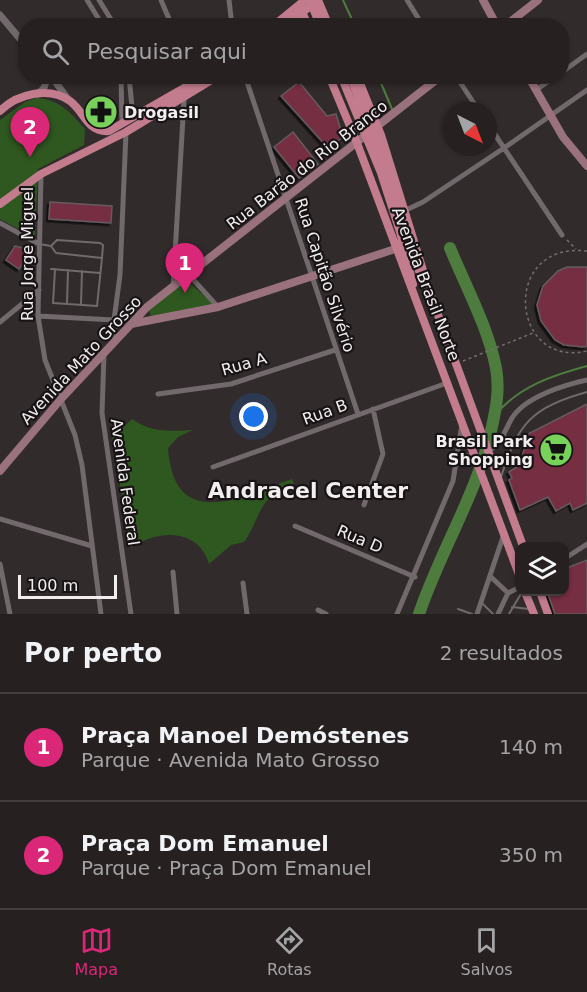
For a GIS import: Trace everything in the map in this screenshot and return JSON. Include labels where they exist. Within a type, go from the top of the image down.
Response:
[{"type":"main road","points":[[310,0],[317,18]]},
{"type":"main road","points":[[283,18],[301,4],[318,0],[326,18]]},
{"type":"main road","points":[[324,0],[332,18]]},
{"type":"main road","points":[[483,0],[493,18]]},
{"type":"main road","points":[[515,18],[538,0]]},
{"type":"main road","points":[[291,18],[301,4]]},
{"type":"main road","points":[[0,111],[9,102],[23,95],[38,94],[70,101],[92,128],[105,132],[124,128],[133,119],[193,84]]},
{"type":"main road","points":[[0,204],[41,174],[124,128],[184,100],[207,84]]},
{"type":"main road","name":"Avenida Brasil Norte","points":[[333,84],[515,567]]},
{"type":"main road","points":[[344,84],[430,292]]},
{"type":"main road","points":[[353,84],[389,174],[403,231],[414,294]]},
{"type":"main road","name":"Avenida Brasil Norte","points":[[360,84],[378,126],[430,292],[522,542]]},
{"type":"main road","name":"Rua Barão do Rio Branco","points":[[190,276],[431,84]]},
{"type":"main road","points":[[533,84],[569,144],[587,166]]},
{"type":"main road","points":[[90,148],[92,128]]},
{"type":"main road","points":[[131,324],[218,307],[395,249]]},
{"type":"main road","name":"Avenida Mato Grosso","points":[[0,471],[61,399],[131,324],[155,301],[190,276]]},
{"type":"main road","points":[[526,596],[533,612]]},
{"type":"main road","points":[[542,596],[548,614]]},
{"type":"street","points":[[87,0],[98,18]]},
{"type":"street","points":[[99,0],[110,17]]},
{"type":"street","points":[[162,0],[169,18]]},
{"type":"street","points":[[229,0],[231,18]]},
{"type":"street","points":[[407,0],[418,18]]},
{"type":"street","points":[[0,15],[18,36]]},
{"type":"street","points":[[569,66],[587,54]]},
{"type":"street","points":[[38,94],[46,84]]},
{"type":"street","points":[[56,84],[70,101]]},
{"type":"street","points":[[115,342],[114,320],[120,275],[124,128],[121,84]]},
{"type":"street","points":[[130,84],[133,119]]},
{"type":"street","points":[[186,84],[187,88]]},
{"type":"street","name":"Rua Capitão Silvério","points":[[247,84],[358,414]]},
{"type":"street","points":[[461,84],[473,102]]},
{"type":"street","points":[[536,90],[544,84]]},
{"type":"street","points":[[406,210],[423,202],[587,90]]},
{"type":"street","points":[[173,288],[184,100]]},
{"type":"street","points":[[497,138],[562,235]]},
{"type":"street","name":"Rua Jorge Miguel","points":[[41,174],[38,316],[45,360],[75,435],[80,455],[101,614]]},
{"type":"street","points":[[0,223],[39,244]]},
{"type":"street","points":[[190,276],[218,307]]},
{"type":"street","points":[[0,322],[39,290]]},
{"type":"street","points":[[38,316],[114,320]]},
{"type":"street","name":"Rua A","points":[[158,394],[231,384],[335,350]]},
{"type":"street","name":"Avenida Federal","points":[[104,353],[102,413],[131,614]]},
{"type":"street","points":[[488,452],[505,435],[519,409],[549,393],[587,380]]},
{"type":"street","name":"Rua B","points":[[213,467],[447,383]]},
{"type":"street","points":[[364,505],[383,454],[373,409]]},
{"type":"street","points":[[397,614],[415,577],[453,481],[458,463],[462,423]]},
{"type":"street","points":[[458,463],[466,456],[475,458]]},
{"type":"street","points":[[0,519],[92,546]]},
{"type":"street","name":"Rua D","points":[[295,526],[415,577]]},
{"type":"street","points":[[477,614],[503,537]]},
{"type":"street","points":[[569,555],[587,544]]},
{"type":"street","points":[[0,564],[10,614]]},
{"type":"street","points":[[173,572],[177,614]]},
{"type":"street","points":[[491,577],[508,593]]},
{"type":"street","points":[[243,583],[247,614]]},
{"type":"street","points":[[496,614],[508,593],[515,589]]},
{"type":"street","points":[[318,610],[326,614]]},
{"type":"lane","points":[[51,246],[57,240],[103,245],[97,306],[53,302],[53,269],[100,273]]},
{"type":"lane","points":[[39,244],[51,246],[56,253],[102,258]]},
{"type":"lane","points":[[67,304],[68,270]]},
{"type":"lane","points":[[81,305],[82,271]]},
{"type":"lane","points":[[499,482],[511,446],[519,431],[533,416],[551,404],[587,392]]},
{"type":"lane","points":[[505,435],[511,446]]},
{"type":"lane","points":[[509,614],[520,596]]},
{"type":"lane","points":[[482,602],[496,614]]},
{"type":"lane","points":[[512,607],[521,606],[533,612]]},
{"type":"lane","points":[[458,609],[472,614]]},
{"type":"path","points":[[562,235],[576,250]]},
{"type":"path","points":[[587,251],[560,252],[546,260],[532,275],[527,285],[525,304],[528,323],[534,333],[559,350],[587,351]]},
{"type":"path","points":[[457,363],[534,333]]},
{"type":"green space","points":[[36,98],[58,104],[85,129],[84,145],[38,169],[35,238],[0,219],[0,120],[25,102]]},
{"type":"green space","points":[[187,281],[216,306],[153,321],[148,308]]},
{"type":"green space","points":[[132,419],[154,429],[193,430],[178,437],[168,448],[173,475],[183,492],[197,500],[214,502],[232,499],[292,479],[296,489],[284,491],[268,500],[244,542],[231,545],[209,564],[204,552],[196,544],[176,535],[153,537],[131,548],[112,438]]},
{"type":"building","points":[[296,84],[301,84],[327,116],[336,114],[343,137],[328,148],[281,96]]},
{"type":"building","points":[[293,132],[318,164],[299,178],[274,147]]},
{"type":"building","points":[[50,202],[112,206],[111,223],[49,219]]},
{"type":"building","points":[[15,246],[31,250],[19,269],[6,260]]},
{"type":"building","points":[[567,267],[587,267],[587,346],[584,347],[564,345],[555,340],[541,321],[537,305],[543,286],[558,271]]},
{"type":"building","name":"Brasil Park Shopping","points":[[587,404],[587,503],[573,510],[570,503],[556,511],[548,497],[520,510],[509,480],[512,478],[509,472],[520,465],[528,434]]},
{"type":"building","points":[[587,560],[587,614],[555,614],[549,596],[569,596],[569,567]]},
{"type":"waterway","points":[[343,0],[351,18]]},
{"type":"waterway","points":[[381,84],[392,109]]},
{"type":"waterway","points":[[419,614],[476,478],[491,431],[497,400],[496,368],[488,337],[450,248]]},
{"type":"waterway","points":[[495,415],[515,397],[537,383],[587,366]]},
{"type":"place","name":"Drogasil","points":[[101,112]]},
{"type":"place","name":"Praça Dom Emanuel","points":[[30,157]]},
{"type":"place","name":"Praça Manoel Demóstenes","points":[[185,293]]},
{"type":"place","name":"Brasil Park Shopping","points":[[556,450]]},
{"type":"district","name":"Andracel Center","points":[[308,490]]}]
